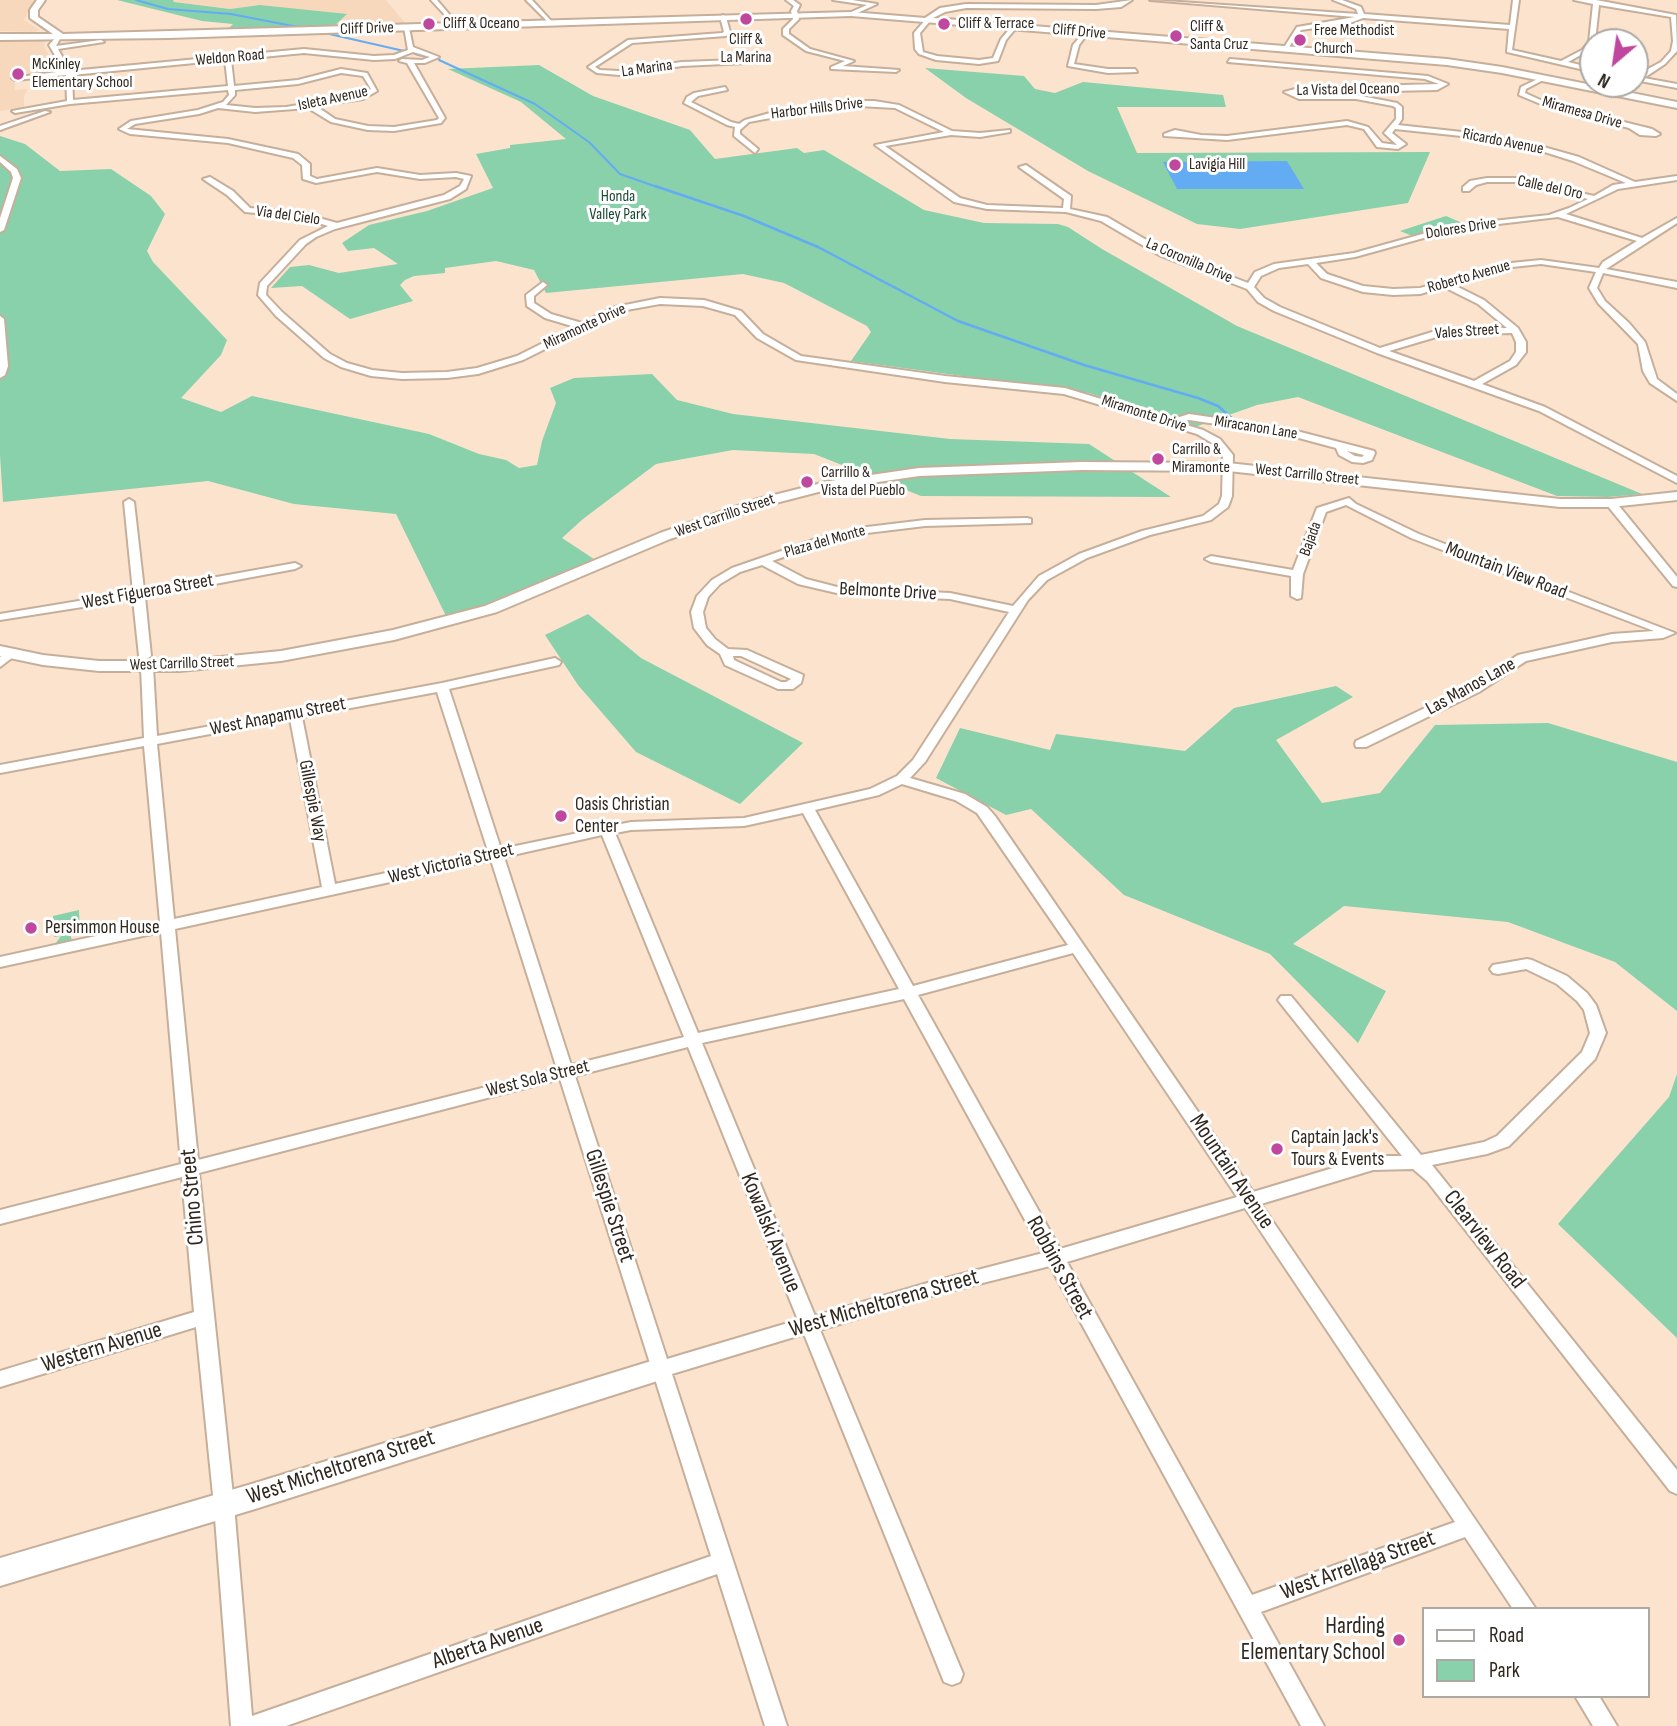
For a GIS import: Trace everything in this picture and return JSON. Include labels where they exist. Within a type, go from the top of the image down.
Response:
[{"type":"main road","points":[[41,0],[33,15],[36,20],[59,35]]},
{"type":"main road","points":[[928,20],[938,12],[958,7],[1096,7],[1118,5],[1128,0]]},
{"type":"main road","points":[[718,7],[723,17]]},
{"type":"main road","name":"Cliff Drive","points":[[0,35],[184,34],[851,13],[1463,64],[1677,105]]},
{"type":"main road","points":[[33,34],[47,27]]},
{"type":"main road","name":"Cliff Drive","points":[[0,35],[59,35]]},
{"type":"main road","name":"West Carrillo Street","points":[[4,656],[71,663],[146,661],[211,664],[281,656],[435,626],[513,600],[611,558],[719,517],[792,494],[852,481],[961,469],[1152,465],[1228,467],[1533,500],[1611,503],[1677,496]]},
{"type":"main road","name":"West Micheltorena Street","points":[[0,1572],[661,1369]]},
{"type":"street","points":[[434,0],[458,26]]},
{"type":"street","points":[[530,0],[552,23]]},
{"type":"street","points":[[789,0],[797,5],[794,11],[795,21],[786,29],[786,35],[808,50],[824,56],[855,57],[833,67],[896,70]]},
{"type":"street","points":[[836,0],[874,4],[851,13]]},
{"type":"street","points":[[1153,0],[1511,27]]},
{"type":"street","points":[[1336,0],[1359,8],[1362,16]]},
{"type":"street","points":[[1516,0],[1508,50],[1579,67]]},
{"type":"street","points":[[1577,0],[1674,16],[1675,47],[1670,57],[1649,70]]},
{"type":"street","points":[[1562,64],[1584,51],[1592,42],[1596,2]]},
{"type":"street","points":[[1286,49],[1299,27],[1350,21],[1362,16]]},
{"type":"street","points":[[723,17],[727,32],[724,35],[734,37]]},
{"type":"street","points":[[928,20],[917,32],[919,51],[936,58],[979,62],[996,60],[1003,40],[1014,27]]},
{"type":"street","points":[[309,105],[333,121],[368,128],[394,129],[439,122],[442,117],[410,62],[427,61],[436,57],[412,49],[406,28]]},
{"type":"street","points":[[1085,33],[1076,45],[1070,65],[1108,71],[1135,71]]},
{"type":"street","points":[[53,48],[59,35]]},
{"type":"street","name":"La Marina","points":[[724,35],[630,41],[591,67],[599,72],[619,73],[682,64],[765,61]]},
{"type":"street","points":[[53,48],[101,42]]},
{"type":"street","points":[[53,48],[69,74],[71,102]]},
{"type":"street","name":"Weldon Road","points":[[391,58],[408,54],[412,49]]},
{"type":"street","name":"Weldon Road","points":[[15,78],[303,51],[410,62]]},
{"type":"street","name":"La Vista del Oceano","points":[[1375,73],[1378,56]]},
{"type":"street","points":[[219,106],[231,98],[228,58]]},
{"type":"street","name":"La Vista del Oceano","points":[[1184,135],[1227,138],[1347,123],[1366,128],[1380,145],[1398,147],[1402,144],[1388,134],[1399,115],[1399,107],[1395,104],[1365,97],[1299,97],[1287,93],[1299,89],[1430,89],[1445,85],[1441,80],[1430,78],[1230,61]]},
{"type":"street","name":"Isleta Avenue","points":[[219,106],[266,110],[363,97],[375,90],[367,75],[349,71],[329,73],[305,81],[232,88]]},
{"type":"street","name":"Miramesa Drive","points":[[1544,78],[1523,88],[1521,94],[1545,104],[1631,127]]},
{"type":"street","points":[[1649,81],[1677,86]]},
{"type":"street","points":[[15,111],[71,102],[232,88]]},
{"type":"street","points":[[725,89],[696,94],[689,98],[687,103],[729,124],[740,126],[736,132],[737,138],[755,151]]},
{"type":"street","points":[[0,128],[71,102]]},
{"type":"street","name":"Harbor Hills Drive","points":[[740,126],[770,114],[833,104],[866,103],[909,110],[951,133],[980,135],[1008,131]]},
{"type":"street","name":"Miramonte Drive","points":[[219,106],[192,114],[133,122],[122,129],[228,141],[295,156],[305,162],[306,177],[316,181],[377,170],[420,177],[456,175],[468,178],[463,187],[447,197],[313,234],[266,282],[262,293],[279,314],[315,345],[344,365],[372,373],[402,376],[478,371],[520,358],[618,309],[671,300],[704,303],[738,313],[760,336],[799,358],[945,379],[1065,391],[1172,422],[1216,441],[1228,455],[1228,467]]},
{"type":"street","name":"Ricardo Avenue","points":[[1393,127],[1471,135],[1533,146],[1576,159],[1634,184]]},
{"type":"street","name":"La Coronilla Drive","points":[[951,133],[876,144],[962,202],[987,207],[1066,210],[1104,219],[1164,254],[1250,287],[1261,300],[1277,309],[1380,351],[1557,415],[1604,443],[1677,480]]},
{"type":"street","points":[[0,158],[14,171],[17,178],[0,230]]},
{"type":"street","points":[[1023,167],[1068,198],[1066,210]]},
{"type":"street","name":"Via del Cielo","points":[[207,179],[230,193],[248,210],[311,217],[337,226]]},
{"type":"street","name":"Calle del Oro","points":[[1466,189],[1473,183],[1487,180],[1516,180],[1594,198]]},
{"type":"street","name":"Dolores Drive","points":[[1250,287],[1258,274],[1269,268],[1355,255],[1455,227],[1526,221],[1560,215],[1616,187],[1676,180]]},
{"type":"street","points":[[1560,215],[1643,241]]},
{"type":"street","points":[[1677,220],[1606,264],[1594,281],[1596,296],[1642,344],[1653,381],[1677,398]]},
{"type":"street","name":"Roberto Avenue","points":[[1309,261],[1331,279],[1363,289],[1402,292],[1447,285],[1521,263],[1551,263],[1677,285]]},
{"type":"street","points":[[543,285],[530,295],[530,304],[548,316],[582,326]]},
{"type":"street","points":[[1447,285],[1475,298],[1515,330],[1522,348],[1518,358],[1474,385]]},
{"type":"street","points":[[0,319],[0,375]]},
{"type":"street","name":"Vales Street","points":[[1380,351],[1442,332],[1515,330]]},
{"type":"street","name":"Miracanon Lane","points":[[1172,422],[1189,417],[1198,418],[1285,431],[1340,446]]},
{"type":"street","points":[[901,779],[918,762],[1016,610],[1036,584],[1075,559],[1146,533],[1194,522],[1217,512],[1227,496],[1228,467]]},
{"type":"street","points":[[1348,480],[1349,500]]},
{"type":"street","name":"Bajada","points":[[1297,596],[1297,574],[1321,510],[1349,500]]},
{"type":"street","name":"Mountain View Road","points":[[1349,500],[1352,506],[1415,536],[1673,633]]},
{"type":"street","name":"Chino Street","points":[[129,502],[146,661],[190,1170],[224,1505],[242,1726]]},
{"type":"street","points":[[1611,503],[1677,584]]},
{"type":"street","name":"Plaza del Monte","points":[[724,652],[743,653],[797,676],[797,680],[789,686],[778,685],[729,662],[724,652],[711,642],[700,628],[696,612],[698,603],[708,589],[725,576],[820,541],[875,528],[925,523],[1027,522]]},
{"type":"street","points":[[1211,559],[1297,574]]},
{"type":"street","name":"Belmonte Drive","points":[[763,561],[802,582],[841,591],[873,595],[950,596],[1016,610]]},
{"type":"street","name":"West Figueroa Street","points":[[0,617],[295,566]]},
{"type":"street","name":"Las Manos Lane","points":[[1361,744],[1475,690],[1522,658],[1612,638],[1673,633]]},
{"type":"street","name":"West Anapamu Street","points":[[0,769],[442,687],[555,662]]},
{"type":"street","name":"Gillespie Street","points":[[442,687],[776,1726]]},
{"type":"street","name":"Gillespie Way","points":[[295,714],[329,889]]},
{"type":"street","name":"West Victoria Street","points":[[0,962],[607,830],[631,826],[729,824],[859,797],[901,779]]},
{"type":"street","name":"Mountain Avenue","points":[[901,779],[960,797],[982,810],[1250,1199],[1525,1607]]},
{"type":"street","name":"Robbins Street","points":[[807,808],[1313,1726]]},
{"type":"street","name":"Kowalski Avenue","points":[[607,830],[952,1674]]},
{"type":"street","name":"West Sola Street","points":[[0,1217],[566,1072],[908,993],[1078,947]]},
{"type":"street","name":"West Micheltorena Street","points":[[661,1369],[931,1289],[1054,1258],[1373,1163],[1417,1162],[1487,1148],[1503,1141],[1593,1050],[1598,1033],[1591,1009],[1569,986],[1544,970],[1527,964],[1498,969]]},
{"type":"street","name":"Clearview Road","points":[[1286,1000],[1417,1162],[1433,1176],[1677,1485]]},
{"type":"street","name":"Western Avenue","points":[[0,1379],[204,1317]]},
{"type":"street","name":"West Arrellaga Street","points":[[1246,1607],[1469,1526]]},
{"type":"street","name":"Alberta Avenue","points":[[254,1726],[723,1562]]},
{"type":"street","points":[[1587,1698],[1606,1726]]},
{"type":"shaded area","points":[[0,0],[35,0],[24,20],[40,30],[0,31]]},
{"type":"shaded area","points":[[173,0],[386,0],[407,25],[332,28],[345,15],[260,5],[230,9]]},
{"type":"shaded area","name":"McKinley Elementary School","points":[[0,39],[46,40],[44,46],[58,72],[15,76],[15,90],[28,89],[24,96],[24,107],[0,111]]},
{"type":"green space","points":[[117,0],[173,0],[230,9],[260,5],[347,14],[332,28],[227,30],[233,24],[202,21]]},
{"type":"green space","name":"Honda Valley Park","points":[[539,65],[593,96],[690,130],[715,159],[797,148],[804,153],[824,150],[924,210],[984,223],[1058,224],[1068,227],[1237,326],[1642,494],[1608,497],[1557,496],[1298,397],[1257,405],[1195,427],[1089,393],[851,361],[871,332],[867,326],[784,283],[743,274],[546,293],[534,270],[496,261],[445,268],[445,273],[414,276],[400,285],[413,301],[350,319],[302,286],[271,288],[290,267],[309,265],[339,273],[398,264],[374,248],[348,251],[342,243],[369,225],[427,211],[493,188],[476,154],[510,148],[510,145],[566,139],[521,102],[448,69]]},
{"type":"green space","points":[[925,68],[1024,76],[1035,89],[1055,93],[1083,82],[1223,95],[1226,107],[1117,107],[1137,153],[1430,152],[1408,203],[1240,229],[1197,224],[1088,171],[966,98]]},
{"type":"green space","points":[[0,136],[25,144],[60,171],[111,169],[151,196],[165,214],[147,251],[153,262],[227,340],[221,355],[181,398],[221,412],[252,396],[429,434],[479,454],[506,460],[519,468],[537,465],[542,441],[556,403],[550,388],[574,378],[652,374],[677,400],[733,414],[950,439],[1089,444],[1171,497],[921,496],[814,454],[733,450],[656,464],[562,538],[600,563],[449,622],[396,514],[294,504],[208,481],[3,502],[0,455]]},
{"type":"green space","points":[[1446,216],[1467,225],[1415,237],[1400,231]]},
{"type":"green space","points":[[588,614],[641,658],[803,743],[740,804],[636,752],[578,685],[545,635]]},
{"type":"green space","points":[[1336,686],[1353,697],[1276,740],[1322,803],[1380,793],[1435,725],[1548,723],[1677,762],[1677,1011],[1615,962],[1508,922],[1344,906],[1293,944],[1386,991],[1358,1043],[1270,954],[1124,895],[1031,809],[1006,815],[936,778],[960,728],[1050,750],[1056,734],[1185,751],[1234,708]]},
{"type":"green space","points":[[79,910],[80,931],[70,933],[72,941],[67,945],[55,944],[61,936],[54,937],[53,916]]},
{"type":"green space","points":[[1677,1074],[1677,1338],[1558,1224],[1669,1097]]},
{"type":"water","points":[[1287,161],[1304,189],[1177,189],[1163,162]]},
{"type":"waterway","points":[[136,0],[168,9],[231,14],[303,28]]},
{"type":"waterway","points":[[325,33],[404,51]]},
{"type":"waterway","points":[[415,54],[430,58]]},
{"type":"waterway","points":[[439,60],[535,104],[589,142],[620,174],[660,188]]},
{"type":"waterway","points":[[655,186],[744,216],[818,247],[958,321],[1084,365],[1198,398],[1218,406],[1235,421]]},
{"type":"place","name":"Cliff & La Marina","points":[[746,19]]},
{"type":"place","name":"Cliff & Oceano","points":[[429,24]]},
{"type":"place","name":"Cliff & Terrace","points":[[944,24]]},
{"type":"place","name":"Cliff & Santa Cruz","points":[[1176,36]]},
{"type":"place","name":"Free Methodist Church","points":[[1300,40]]},
{"type":"place","name":"McKinley Elementary School","points":[[18,74]]},
{"type":"place","name":"Lavigia Hill","points":[[1175,165]]},
{"type":"place","name":"Carrillo & Miramonte","points":[[1158,459]]},
{"type":"place","name":"Carrillo & Vista del Pueblo","points":[[807,482]]},
{"type":"place","name":"Oasis Christian Center","points":[[561,816]]},
{"type":"place","name":"Persimmon House","points":[[31,928]]},
{"type":"place","name":"Captain Jack's Tours & Events","points":[[1277,1149]]},
{"type":"place","name":"Harding Elementary School","points":[[1399,1640]]}]
